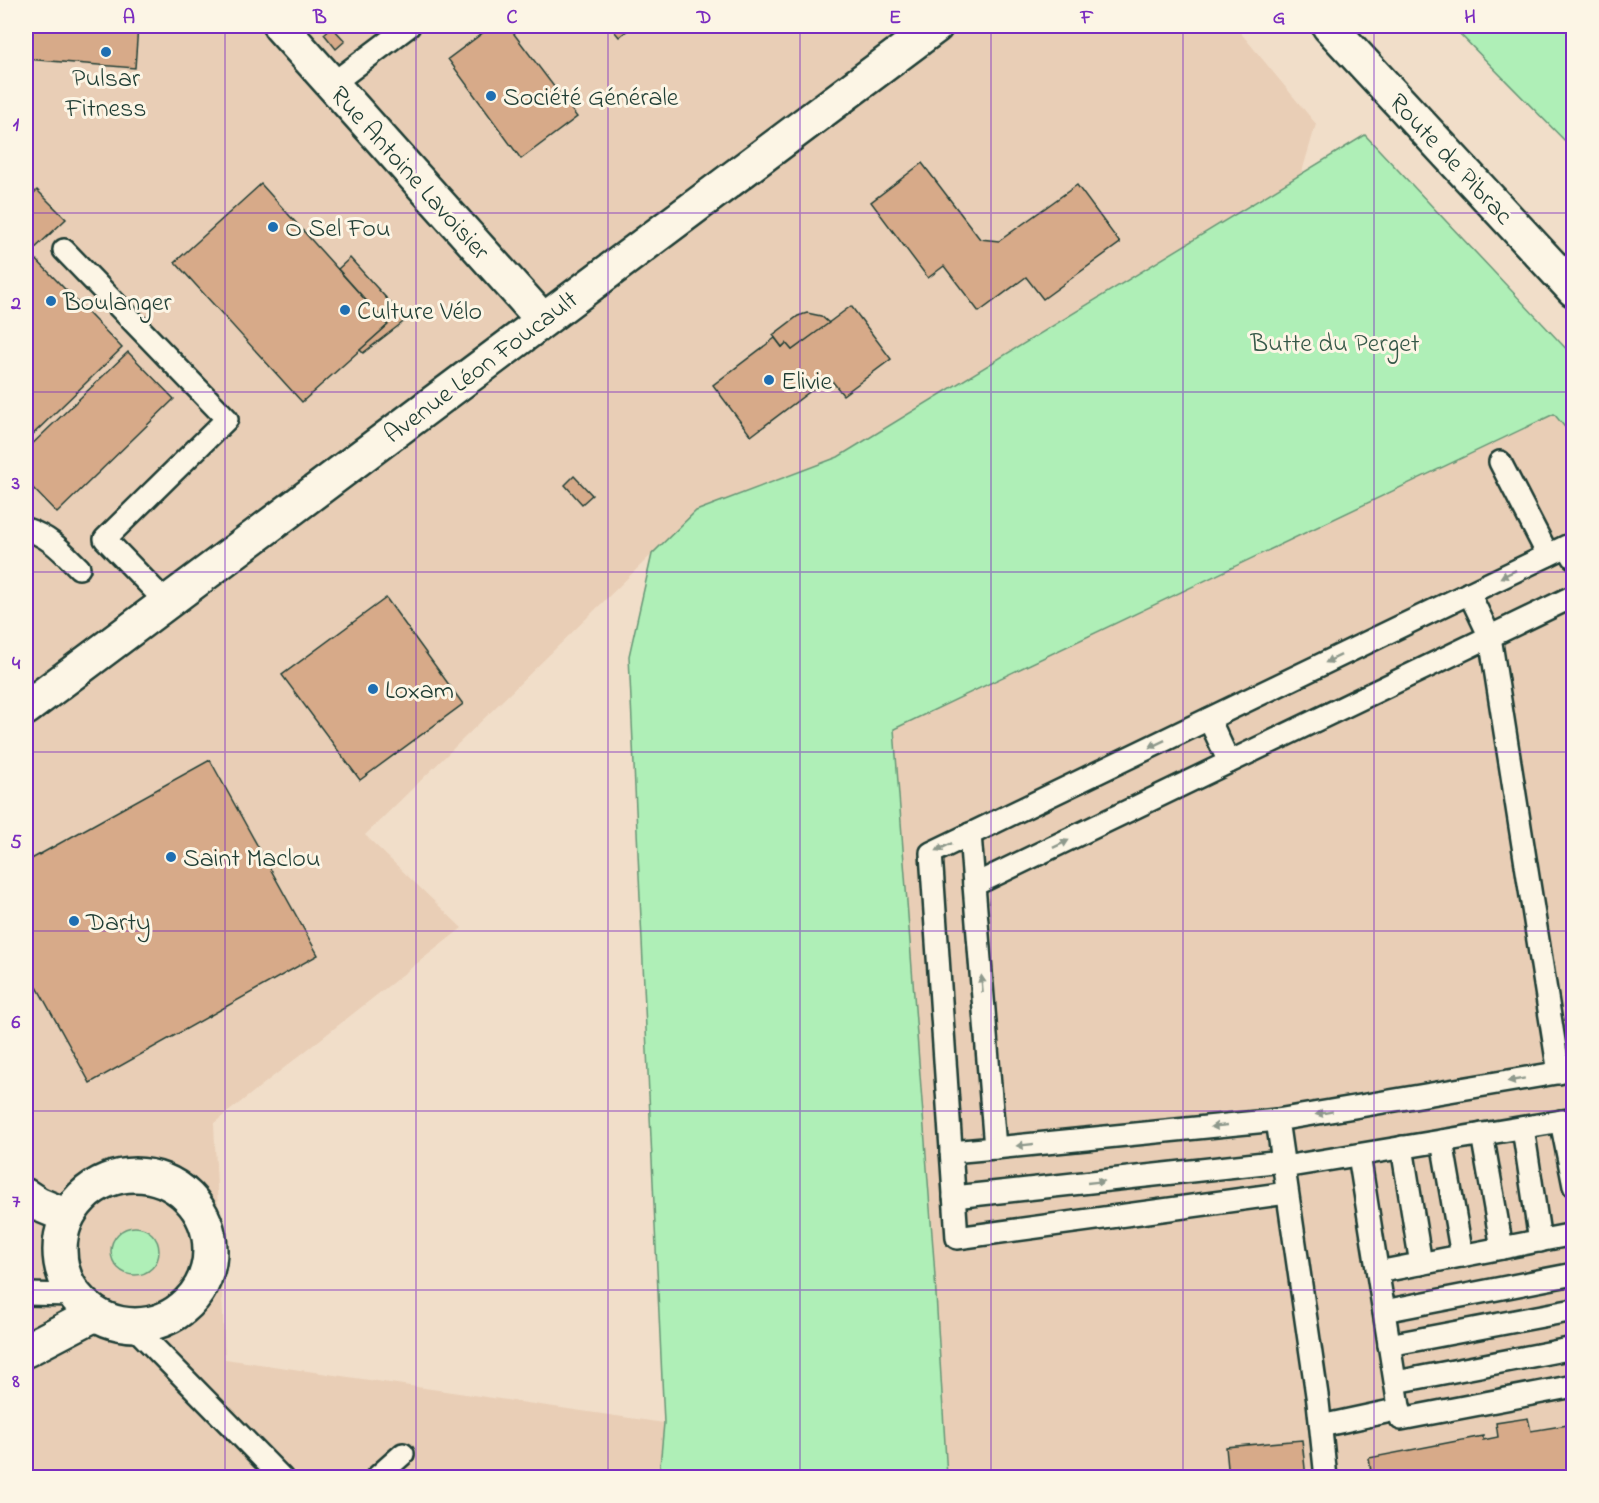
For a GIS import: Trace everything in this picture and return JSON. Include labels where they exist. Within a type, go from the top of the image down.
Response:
[{"type":"street","name":"Rue Antoine Lavoisier","points":[[280,26],[543,320]]},
{"type":"street","name":"Avenue Léon Foucault","points":[[26,708],[936,26]]},
{"type":"street","name":"Route de Pibrac","points":[[1329,26],[1574,290]]},
{"type":"street","points":[[130,1174],[153,1176],[173,1184],[191,1198],[203,1216],[210,1238],[210,1260],[204,1282],[192,1300],[175,1314],[154,1323],[132,1326],[113,1322],[85,1304],[64,1277],[60,1257],[60,1236],[67,1216],[86,1191],[114,1176],[130,1174]]},
{"type":"street","points":[[26,1196],[38,1204],[67,1216]]},
{"type":"street","points":[[26,1350],[85,1304]]},
{"type":"lane","points":[[332,84],[409,26]]},
{"type":"lane","points":[[64,250],[227,419],[105,539],[166,602]]},
{"type":"lane","points":[[1500,462],[1548,555]]},
{"type":"lane","points":[[26,529],[43,534],[79,568]]},
{"type":"lane","points":[[1287,1193],[957,1238],[931,853],[1567,546],[1574,558]]},
{"type":"lane","points":[[951,1152],[1277,1120],[1566,1071],[1490,637],[1469,593]]},
{"type":"lane","points":[[974,885],[1574,596]]},
{"type":"lane","points":[[1209,719],[1229,762]]},
{"type":"lane","points":[[970,834],[995,1148]]},
{"type":"lane","points":[[1277,1120],[1321,1426],[1326,1478]]},
{"type":"lane","points":[[954,1197],[1359,1155],[1567,1120],[1574,1186]]},
{"type":"lane","points":[[1523,1128],[1540,1241]]},
{"type":"lane","points":[[1482,1134],[1502,1248]]},
{"type":"lane","points":[[1442,1141],[1462,1256]]},
{"type":"lane","points":[[1402,1147],[1421,1264]]},
{"type":"lane","points":[[1359,1155],[1401,1419],[1574,1386]]},
{"type":"lane","points":[[1378,1272],[1574,1234]]},
{"type":"lane","points":[[1384,1311],[1574,1275]]},
{"type":"lane","points":[[26,1294],[85,1304]]},
{"type":"lane","points":[[1389,1345],[1574,1310]]},
{"type":"lane","points":[[132,1326],[282,1478]]},
{"type":"lane","points":[[1396,1382],[1574,1348]]},
{"type":"lane","points":[[1321,1426],[1400,1409]]},
{"type":"lane","points":[[376,1478],[403,1454]]},
{"type":"shaded area","points":[[26,26],[1235,26],[1316,124],[1301,175],[838,457],[696,511],[365,835],[462,928],[214,1123],[225,1359],[664,1423],[659,1477],[26,1477]]},
{"type":"shaded area","points":[[1573,405],[1573,1477],[947,1477],[934,1261],[894,729]]},
{"type":"green space","points":[[1452,26],[1573,26],[1573,149]]},
{"type":"green space","name":"Butte du Perget","points":[[1365,135],[1573,356],[1573,437],[1554,414],[894,729],[934,1261],[947,1477],[659,1477],[664,1423],[629,656],[652,554],[696,511],[838,457]]},
{"type":"green space","points":[[135,1227],[152,1234],[159,1251],[152,1268],[135,1275],[118,1268],[111,1251],[118,1234]]},
{"type":"building","points":[[26,26],[138,26],[135,68],[26,59]]},
{"type":"building","points":[[492,26],[508,26],[577,117],[521,159],[448,59]]},
{"type":"building","points":[[610,26],[633,26],[619,37]]},
{"type":"building","points":[[332,27],[345,41],[336,49],[324,34]]},
{"type":"building","points":[[922,163],[980,239],[999,241],[1077,185],[1120,243],[1043,299],[1026,277],[979,312],[944,266],[928,278],[871,202]]},
{"type":"building","points":[[261,184],[388,325],[302,402],[175,262]]},
{"type":"building","name":"Boulanger","points":[[37,190],[66,219],[30,253],[122,348],[26,441],[26,201]]},
{"type":"building","points":[[350,258],[406,320],[363,353],[360,350],[388,325],[338,269]]},
{"type":"building","points":[[851,306],[891,359],[843,395],[829,377],[751,436],[713,385],[775,338],[782,347],[786,343],[792,350]]},
{"type":"building","points":[[807,313],[821,316],[829,323],[792,350],[786,343],[782,347],[773,335],[798,316]]},
{"type":"building","name":"Boulanger","points":[[128,352],[174,399],[57,513],[26,481],[26,450]]},
{"type":"building","points":[[574,476],[592,495],[582,504],[565,485]]},
{"type":"building","name":"Loxam","points":[[386,598],[463,704],[360,780],[282,675]]},
{"type":"building","points":[[210,760],[318,955],[90,1083],[26,967],[26,889],[28,888],[26,862]]},
{"type":"building","points":[[1528,1418],[1531,1431],[1574,1424],[1574,1478],[1372,1478],[1369,1458],[1483,1436],[1483,1440],[1498,1437],[1496,1423]]},
{"type":"building","points":[[1302,1440],[1306,1478],[1229,1478],[1226,1447]]},
{"type":"place","name":"Pulsar Fitness","points":[[106,52]]},
{"type":"place","name":"Société Générale","points":[[491,96]]},
{"type":"place","name":"O Sel Fou","points":[[273,227]]},
{"type":"place","name":"Boulanger","points":[[51,301]]},
{"type":"place","name":"Culture Vélo","points":[[345,310]]},
{"type":"place","name":"Elivie","points":[[769,380]]},
{"type":"place","name":"Loxam","points":[[373,689]]},
{"type":"place","name":"Saint Maclou","points":[[171,857]]},
{"type":"place","name":"Darty","points":[[74,921]]}]
